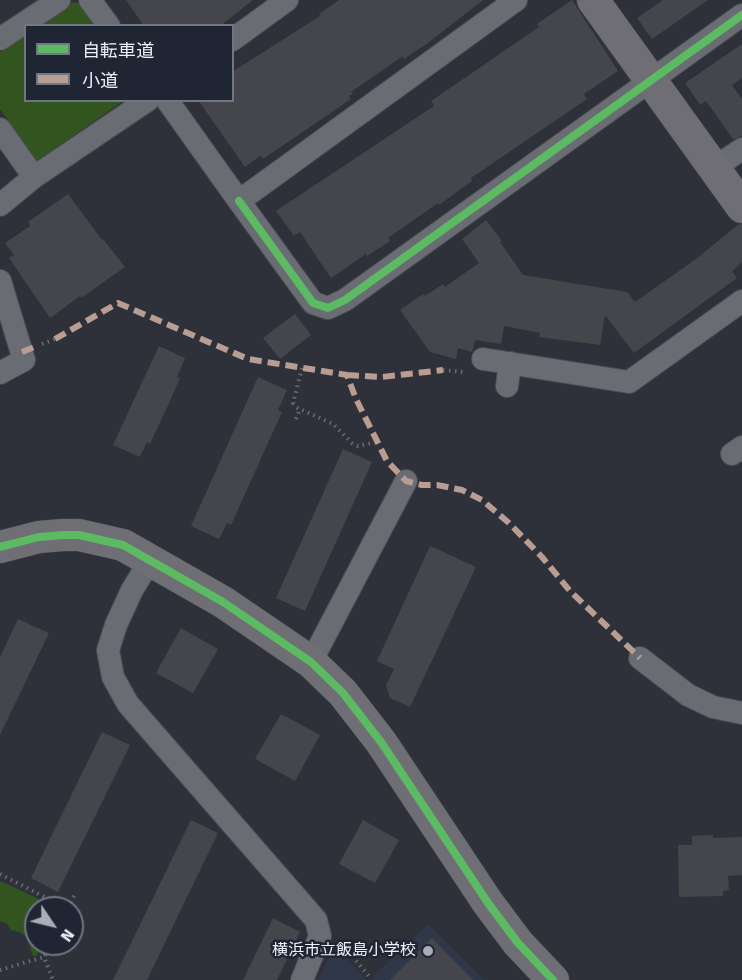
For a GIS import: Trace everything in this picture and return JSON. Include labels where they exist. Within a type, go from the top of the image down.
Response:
[{"type":"street","points":[[0,39],[59,0]]},
{"type":"street","points":[[90,0],[108,24]]},
{"type":"street","points":[[234,39],[287,0]]},
{"type":"street","points":[[239,201],[516,0]]},
{"type":"street","points":[[593,0],[742,207]]},
{"type":"street","points":[[168,102],[313,303],[328,309],[345,300],[742,15]]},
{"type":"street","points":[[0,205],[34,177],[145,102]]},
{"type":"street","points":[[0,129],[34,177]]},
{"type":"street","points":[[714,168],[742,149]]},
{"type":"street","points":[[0,280],[24,360],[0,373]]},
{"type":"street","points":[[483,359],[629,382],[742,301]]},
{"type":"street","points":[[507,386],[510,363]]},
{"type":"street","points":[[311,662],[406,481]]},
{"type":"street","points":[[0,547],[39,537],[79,535],[123,545],[223,602],[311,662],[343,693],[381,742],[488,903],[518,943],[553,980]]},
{"type":"street","points":[[150,561],[132,590],[116,625],[108,650],[113,677],[128,704],[316,920],[320,936],[302,980]]},
{"type":"street","points":[[640,658],[688,695],[712,707],[742,713]]},
{"type":"path","points":[[302,368],[292,403],[333,424],[358,446],[376,442]]},
{"type":"path","points":[[443,370],[464,372]]},
{"type":"path","points":[[296,419],[300,409]]},
{"type":"path","points":[[0,874],[43,896]]},
{"type":"path","points":[[334,934],[371,979]]},
{"type":"path","points":[[0,970],[44,957],[53,980]]},
{"type":"shaded area","name":"横浜市立飯島小学校","points":[[428,924],[484,980],[370,980]]},
{"type":"shaded area","name":"横浜市立飯島小学校","points":[[337,949],[366,980],[318,980],[332,952]]},
{"type":"green space","points":[[70,2],[81,3],[95,24],[40,24]]},
{"type":"green space","points":[[24,35],[24,102],[122,102],[37,161],[0,109],[0,52]]},
{"type":"green space","points":[[0,881],[33,896],[24,896],[24,935],[11,930],[7,924],[0,921]]},
{"type":"building","points":[[126,0],[253,0],[223,24],[143,24]]},
{"type":"building","points":[[339,0],[483,0],[428,43],[404,59],[403,56],[351,92],[353,94],[349,96],[351,99],[263,159],[260,156],[245,167],[199,102],[234,102],[234,71],[320,16],[319,14]]},
{"type":"building","points":[[572,0],[618,71],[584,94],[587,99],[471,178],[472,181],[439,205],[438,203],[388,238],[390,241],[331,278],[300,232],[294,236],[276,211],[434,106],[431,101],[539,27],[537,24]]},
{"type":"building","points":[[663,0],[708,0],[652,39],[637,18]]},
{"type":"building","points":[[742,44],[742,78],[732,85],[742,99],[742,136],[733,139],[706,101],[700,105],[685,83]]},
{"type":"building","points":[[68,194],[125,267],[50,318],[9,258],[14,255],[5,243],[30,226],[28,222]]},
{"type":"building","points":[[486,220],[523,275],[627,292],[635,302],[696,259],[739,224],[742,225],[742,262],[732,271],[737,278],[634,353],[605,315],[600,345],[539,337],[540,333],[504,326],[501,344],[475,340],[472,352],[458,348],[456,359],[430,352],[400,310],[423,294],[425,296],[443,284],[445,287],[479,263],[462,239]]},
{"type":"building","points":[[295,314],[311,335],[280,359],[263,338]]},
{"type":"building","points":[[159,346],[185,358],[177,377],[180,378],[170,401],[150,444],[147,442],[140,457],[113,445]]},
{"type":"building","points":[[258,377],[287,390],[278,410],[282,412],[231,525],[227,523],[219,539],[191,526]]},
{"type":"building","points":[[343,449],[372,462],[305,611],[276,598]]},
{"type":"building","points":[[430,546],[476,567],[410,707],[390,698],[386,685],[394,669],[377,661]]},
{"type":"building","points":[[18,619],[49,633],[0,735],[0,657]]},
{"type":"building","points":[[181,628],[218,649],[193,693],[156,673]]},
{"type":"building","points":[[281,714],[320,735],[295,781],[255,759]]},
{"type":"building","points":[[102,732],[130,745],[58,892],[31,878]]},
{"type":"building","points":[[191,820],[218,833],[147,980],[113,980]]},
{"type":"building","points":[[363,820],[399,840],[375,883],[339,864]]},
{"type":"building","points":[[713,835],[713,838],[742,837],[742,875],[728,876],[729,890],[723,891],[723,896],[679,897],[678,845],[692,845],[692,836]]},
{"type":"building","points":[[273,918],[300,932],[277,980],[243,980]]},
{"type":"building","points":[[432,938],[473,980],[390,980]]},
{"type":"marked path","points":[[55,339],[118,303],[248,359],[347,375],[356,399],[387,461],[406,481],[462,490],[482,500],[509,523],[542,557],[570,591],[640,658]]},
{"type":"marked path","points":[[22,352],[37,346]]},
{"type":"marked path","points":[[347,375],[382,377],[443,370]]},
{"type":"cycle path","points":[[239,201],[313,303],[328,308],[345,300],[742,15]]},
{"type":"cycle path","points":[[0,547],[39,537],[63,535],[79,535],[123,545],[223,602],[311,662],[343,693],[381,742],[488,903],[518,943],[553,980]]},
{"type":"place","name":"横浜市立飯島小学校","points":[[428,951]]}]
